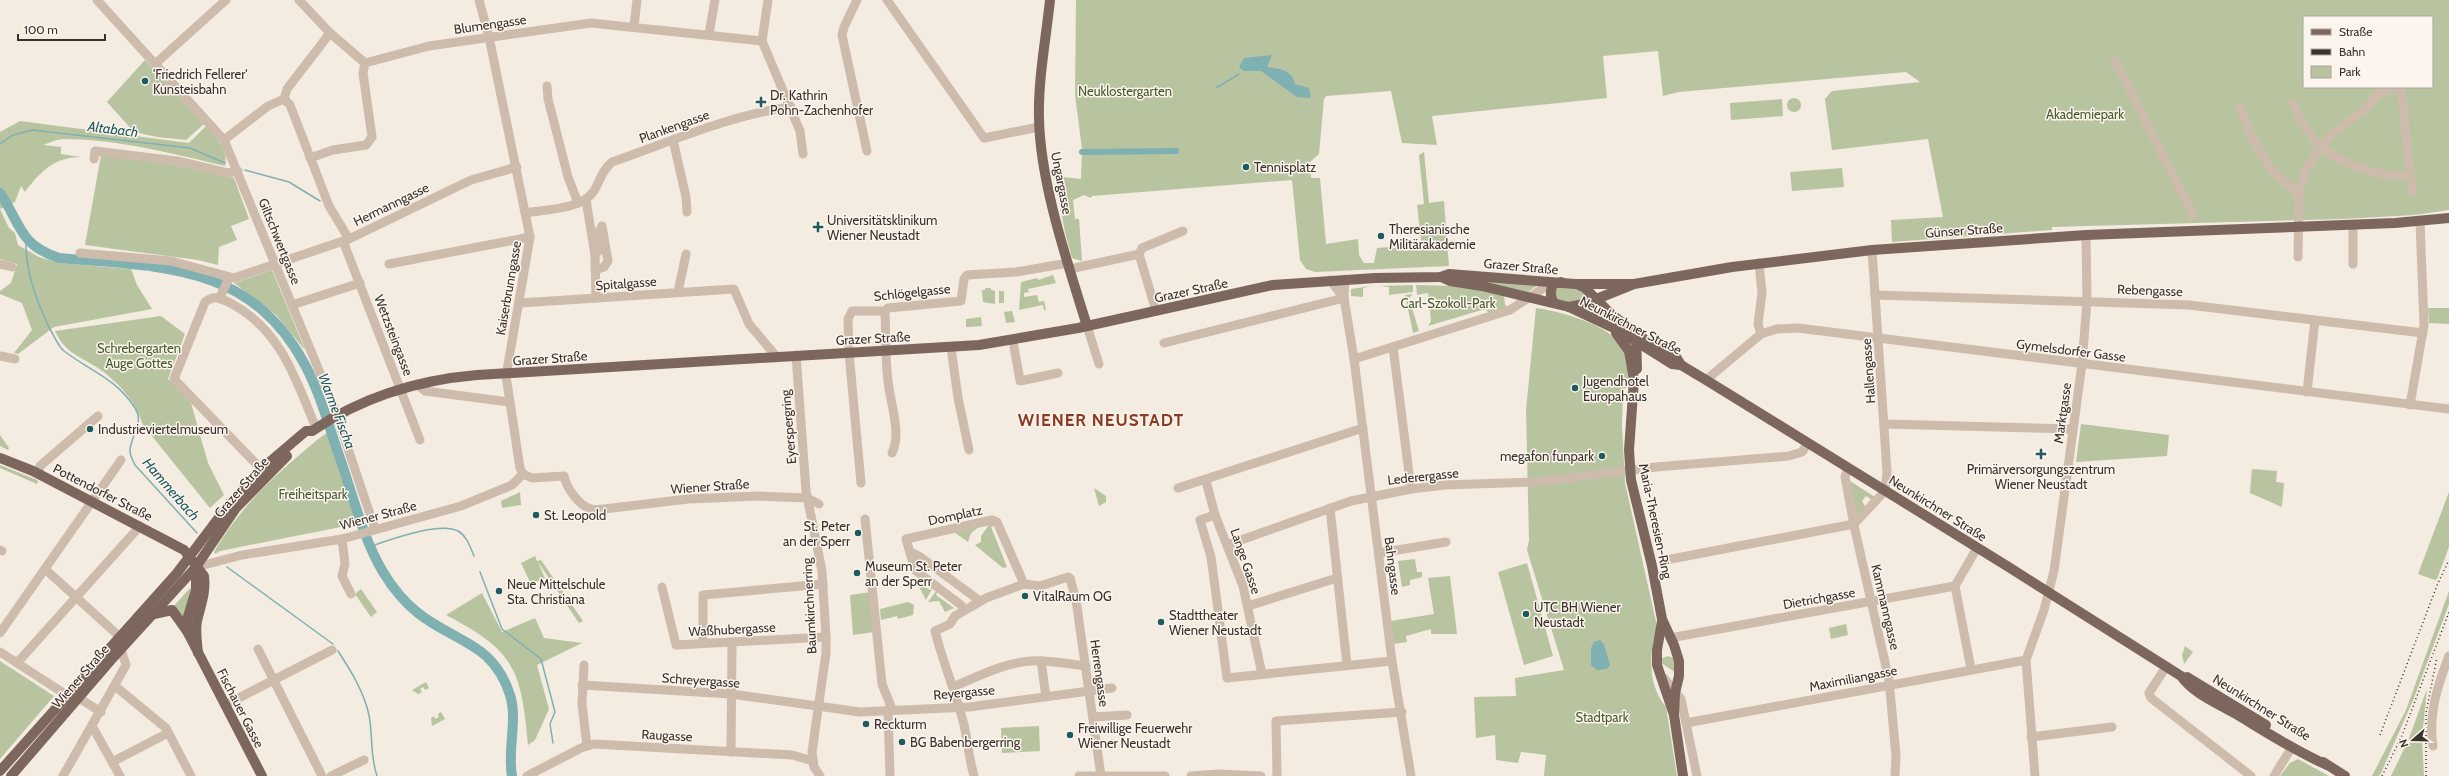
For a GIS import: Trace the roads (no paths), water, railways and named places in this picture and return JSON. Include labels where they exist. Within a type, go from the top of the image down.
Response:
[{"type":"main road","name":"Ungargasse","points":[[1050,0],[1040,91],[1039,127],[1050,195],[1087,326]]},
{"type":"main road","name":"Günser Straße","points":[[1634,284],[1759,263],[1872,250],[2086,235],[2353,225],[2449,218]]},
{"type":"main road","name":"Grazer Straße","points":[[190,556],[230,503],[262,470],[306,431],[400,388],[450,377],[776,356],[950,348],[1013,341],[1273,286],[1330,280],[1442,277],[1454,274],[1575,284],[1634,284]]},
{"type":"main road","name":"Grazer Straße","points":[[1442,277],[1450,281],[1530,297],[1569,307]]},
{"type":"main road","points":[[1554,303],[1550,296],[1557,283]]},
{"type":"main road","name":"Neunkirchner Straße","points":[[1575,284],[1584,288],[1611,314],[1632,330],[1641,341],[1657,355],[1672,364],[1681,365],[1706,380],[2166,667],[2181,676],[2188,677],[2239,707],[2311,752],[2327,765]]},
{"type":"main road","points":[[1569,307],[1584,304],[1634,284]]},
{"type":"main road","points":[[1611,314],[1609,299],[1615,292]]},
{"type":"main road","name":"Neunkirchner Straße","points":[[1569,307],[1676,357],[1681,365]]},
{"type":"main road","points":[[1612,328],[1629,351],[1636,377]]},
{"type":"main road","points":[[1629,351],[1641,341]]},
{"type":"main road","points":[[1636,377],[1641,341]]},
{"type":"main road","points":[[1636,377],[1642,361],[1647,356],[1657,355]]},
{"type":"main road","name":"Maria-Theresien-Ring","points":[[1636,377],[1629,450],[1630,470],[1662,619]]},
{"type":"main road","name":"Grazer Straße","points":[[196,567],[236,508],[281,461],[311,436],[323,423]]},
{"type":"main road","name":"Pottendorfer Straße","points":[[0,458],[38,473],[93,501],[184,550],[190,556]]},
{"type":"main road","name":"Fischauer Gasse","points":[[190,556],[196,567],[204,576],[205,588],[196,631],[198,653]]},
{"type":"main road","name":"Wiener Straße","points":[[10,776],[67,711],[77,693],[120,637],[190,556]]},
{"type":"main road","points":[[187,631],[187,620],[196,590],[196,567]]},
{"type":"main road","name":"Wiener Straße","points":[[0,771],[68,696],[77,693],[196,567]]},
{"type":"main road","name":"Fischauer Gasse","points":[[152,615],[172,610],[187,631],[262,776]]},
{"type":"main road","points":[[1662,619],[1680,670],[1675,693],[1674,716]]},
{"type":"main road","points":[[1662,619],[1656,659],[1659,675],[1668,692],[1674,716],[1683,776]]},
{"type":"main road","points":[[1656,659],[1659,655],[1672,647]]},
{"type":"main road","name":"Neunkirchner Straße","points":[[2181,676],[2186,683],[2206,697],[2345,776]]},
{"type":"street","name":"Giltschwertgasse","points":[[97,0],[224,140],[292,305],[323,423],[369,531]]},
{"type":"street","points":[[155,64],[226,0]]},
{"type":"street","points":[[299,0],[330,33],[365,63],[363,73],[372,136],[366,146],[333,150],[310,158]]},
{"type":"street","name":"Kaiserbrunngasse","points":[[479,0],[489,37],[517,167],[530,237],[507,374],[509,402],[523,474]]},
{"type":"street","points":[[634,26],[637,0]]},
{"type":"street","points":[[709,34],[714,0]]},
{"type":"street","points":[[768,0],[762,41],[800,131],[803,154]]},
{"type":"street","points":[[857,0],[844,27],[842,35],[867,151]]},
{"type":"street","points":[[887,0],[984,138],[1039,127]]},
{"type":"street","name":"Blumengasse","points":[[365,63],[429,46],[591,23],[634,26],[762,41]]},
{"type":"street","points":[[224,140],[268,106],[284,99],[287,89],[330,33]]},
{"type":"street","points":[[2115,61],[2193,215]]},
{"type":"street","points":[[548,86],[548,99],[568,177],[582,202],[595,255],[596,298]]},
{"type":"street","points":[[2298,257],[2297,226],[2299,193],[2306,170],[2320,147],[2332,134],[2360,113],[2381,92],[2396,88]]},
{"type":"street","points":[[2400,88],[2412,192]]},
{"type":"street","name":"Wetzsteingasse","points":[[284,99],[290,105],[329,206],[346,240],[360,283],[420,440]]},
{"type":"street","points":[[2293,102],[2300,120],[2320,147],[2347,164],[2376,174],[2411,176]]},
{"type":"street","name":"Plankengasse","points":[[582,202],[594,191],[606,167],[612,162],[728,121],[770,110],[791,107]]},
{"type":"street","points":[[2240,107],[2248,131],[2260,154],[2276,176],[2299,193]]},
{"type":"street","points":[[673,140],[686,197],[685,201],[687,212]]},
{"type":"street","points":[[94,159],[96,151],[177,160],[228,173],[238,171]]},
{"type":"street","name":"Hermanngasse","points":[[228,280],[346,240],[485,175],[517,167]]},
{"type":"street","points":[[525,213],[582,202]]},
{"type":"street","points":[[2410,405],[2423,333],[2420,221]]},
{"type":"street","points":[[2353,225],[2353,264]]},
{"type":"street","points":[[595,255],[602,248],[598,234],[602,226],[608,261],[604,267],[595,270]]},
{"type":"street","points":[[1156,311],[1139,254],[1142,248],[1183,231]]},
{"type":"street","name":"Marktgasse","points":[[2026,660],[2049,593],[2054,571],[2082,364],[2087,301],[2086,235]]},
{"type":"street","points":[[389,264],[530,237]]},
{"type":"street","name":"Hallengasse","points":[[1872,250],[1885,424],[1888,481],[1885,491]]},
{"type":"street","points":[[80,253],[171,261],[213,271],[228,280],[221,294],[209,298],[205,302],[174,379],[262,470]]},
{"type":"street","points":[[678,292],[686,254]]},
{"type":"street","points":[[1069,266],[1139,254]]},
{"type":"street","points":[[1759,263],[1762,293],[1758,324],[1761,334]]},
{"type":"street","points":[[0,264],[12,267]]},
{"type":"street","name":"Schlögelgasse","points":[[848,353],[848,319],[852,311],[884,310],[888,308],[961,301],[964,279],[967,275],[1016,272],[1069,266]]},
{"type":"street","name":"Bahngasse","points":[[1345,279],[1344,298],[1354,359],[1392,660],[1402,712],[1411,776]]},
{"type":"street","points":[[1164,343],[1344,298],[1330,280]]},
{"type":"street","points":[[292,305],[360,283]]},
{"type":"street","points":[[1354,359],[1514,307],[1557,283]]},
{"type":"street","name":"Spitalgasse","points":[[520,303],[734,289],[749,324],[776,356]]},
{"type":"street","points":[[1510,293],[1515,301],[1514,307]]},
{"type":"street","points":[[221,294],[253,319],[277,344],[323,423]]},
{"type":"street","name":"Rebengasse","points":[[1875,295],[2155,303],[2205,306],[2423,333]]},
{"type":"street","points":[[884,310],[888,381],[895,429],[895,446],[892,453]]},
{"type":"street","points":[[2307,392],[2315,320]]},
{"type":"street","name":"Ungargasse","points":[[1087,326],[1099,364]]},
{"type":"street","name":"Gymelsdorfer Gasse","points":[[1706,380],[1761,334],[1777,329],[1798,328],[1879,340],[2449,410]]},
{"type":"street","points":[[1013,341],[1020,381],[1058,372]]},
{"type":"street","points":[[1393,347],[1406,437],[1411,488]]},
{"type":"street","points":[[950,348],[958,398],[969,450]]},
{"type":"street","points":[[848,353],[861,483]]},
{"type":"street","name":"Eyerspergring","points":[[796,355],[807,498]]},
{"type":"street","points":[[0,356],[14,359]]},
{"type":"street","points":[[417,384],[425,391],[509,402]]},
{"type":"street","points":[[38,473],[40,466],[98,416]]},
{"type":"street","points":[[1885,424],[2073,429]]},
{"type":"street","points":[[1178,488],[1206,481],[1285,452],[1363,428]]},
{"type":"street","name":"Lederergasse","points":[[1227,545],[1330,508],[1371,496],[1411,488],[1445,485],[1537,482],[1630,470],[1789,456],[1802,452],[1808,443]]},
{"type":"street","points":[[0,633],[121,460]]},
{"type":"street","name":"Kammanngasse","points":[[1848,468],[1845,477],[1888,686],[1894,730],[1895,776]]},
{"type":"street","name":"Wiener Straße","points":[[196,567],[242,555],[342,539],[461,506],[512,485],[523,474],[532,478],[564,476],[568,488],[591,509],[604,509],[688,499],[758,496],[807,498],[819,504]]},
{"type":"street","name":"Lange Gasse","points":[[1206,481],[1216,515],[1243,586],[1262,674]]},
{"type":"street","points":[[1666,560],[1854,524],[1873,507],[1885,491]]},
{"type":"street","name":"Baumkirchnerring","points":[[807,498],[822,571],[826,637],[826,653],[818,705],[813,761]]},
{"type":"street","points":[[1330,508],[1347,665]]},
{"type":"street","points":[[1216,515],[1200,520],[1211,557],[1227,678],[1392,660]]},
{"type":"street","points":[[865,519],[880,642],[882,684],[890,709],[890,776]]},
{"type":"street","name":"Domplatz","points":[[964,610],[961,605],[915,570],[906,539],[992,520],[997,522],[1024,584]]},
{"type":"street","points":[[17,663],[140,526]]},
{"type":"street","points":[[342,539],[345,564],[342,576],[351,594]]},
{"type":"street","points":[[1379,553],[1446,542]]},
{"type":"street","points":[[1972,669],[1955,586],[1977,548]]},
{"type":"street","points":[[910,552],[919,556],[980,601]]},
{"type":"street","points":[[45,569],[120,637]]},
{"type":"street","name":"Herrengasse","points":[[1024,584],[1040,586],[1069,577],[1076,600],[1090,690],[1101,776]]},
{"type":"street","points":[[1248,606],[1337,578]]},
{"type":"street","points":[[704,643],[703,595],[822,584]]},
{"type":"street","points":[[974,776],[954,687],[941,656],[935,631],[950,624],[955,616],[980,601],[1024,584]]},
{"type":"street","name":"Dietrichgasse","points":[[1672,647],[1688,636],[1955,586]]},
{"type":"street","name":"Waßhubergasse","points":[[662,587],[676,645],[826,637]]},
{"type":"street","points":[[731,752],[732,643]]},
{"type":"street","points":[[63,776],[126,665],[120,649]]},
{"type":"street","points":[[258,649],[322,776]]},
{"type":"street","points":[[225,705],[332,650]]},
{"type":"street","points":[[0,652],[68,696],[67,711]]},
{"type":"street","points":[[2433,746],[2432,725],[2435,700],[2449,656]]},
{"type":"street","points":[[2026,660],[2035,776]]},
{"type":"street","name":"Maximiliangasse","points":[[1686,724],[2026,660]]},
{"type":"street","points":[[954,687],[996,668],[1041,661],[1086,666]]},
{"type":"street","points":[[1041,661],[1046,697]]},
{"type":"street","points":[[584,665],[582,704],[587,746]]},
{"type":"street","points":[[2166,667],[2149,693],[2151,698],[2251,776]]},
{"type":"street","points":[[1659,675],[1680,700],[1697,776]]},
{"type":"street","name":"Schreyergasse","points":[[582,685],[731,694],[818,705]]},
{"type":"street","points":[[115,686],[166,728],[191,776]]},
{"type":"street","name":"Reyergasse","points":[[818,705],[860,712],[959,706],[1046,697],[1112,688]]},
{"type":"street","points":[[77,693],[100,712]]},
{"type":"street","points":[[1277,776],[1276,721],[1402,712]]},
{"type":"street","points":[[1093,717],[1127,715]]},
{"type":"street","points":[[92,726],[120,776]]},
{"type":"street","points":[[2031,737],[2112,727]]},
{"type":"street","points":[[112,762],[168,733]]},
{"type":"street","name":"Raugasse","points":[[527,776],[587,746],[792,755],[813,761]]},
{"type":"street","name":"Neunkirchner Straße","points":[[2274,776],[2292,747]]},
{"type":"street","points":[[331,776],[364,760]]},
{"type":"street","points":[[813,761],[820,776]]},
{"type":"street","points":[[1191,776],[1219,774],[1261,776]]},
{"type":"street","points":[[1079,776],[1165,776]]},
{"type":"water","points":[[1272,55],[1267,67],[1281,69],[1291,75],[1295,84],[1309,88],[1311,98],[1297,97],[1261,71],[1244,71],[1239,67],[1244,58]]},
{"type":"water","points":[[1600,640],[1604,644],[1610,665],[1607,669],[1597,670],[1591,665],[1591,648],[1594,642]]},
{"type":"waterway","points":[[1216,88],[1239,74]]},
{"type":"waterway","name":"Altabach","points":[[0,144],[13,135],[32,130],[190,148],[225,163]]},
{"type":"waterway","points":[[1082,152],[1176,151]]},
{"type":"waterway","name":"Altabach","points":[[245,170],[289,182],[320,201]]},
{"type":"waterway","name":"Warme Fischa","points":[[0,193],[17,224],[28,240],[46,253],[59,258],[132,264],[198,276],[229,288],[257,305],[282,330],[304,363],[310,375],[325,413],[370,547],[387,578],[413,609],[432,623],[472,645],[494,664],[503,677],[510,695],[513,715],[511,756],[512,776]]},
{"type":"waterway","name":"Hammerbach","points":[[26,238],[27,262],[32,286],[51,331],[60,347],[111,382],[128,398],[138,414],[138,424],[130,451],[135,465],[197,533]]},
{"type":"waterway","points":[[371,546],[415,532],[439,528],[450,529],[458,531],[464,536],[474,556]]},
{"type":"waterway","name":"Hammerbach","points":[[227,567],[333,644]]},
{"type":"waterway","points":[[480,572],[502,629],[541,659],[555,712],[550,724],[553,743]]},
{"type":"waterway","name":"Hammerbach","points":[[338,651],[348,666],[367,706],[373,761],[377,776]]},
{"type":"railway","points":[[2380,735],[2438,583],[2449,560]]},
{"type":"railway","points":[[2382,776],[2401,738],[2449,612]]},
{"type":"railway","points":[[2426,776],[2426,713],[2437,657]]},
{"type":"place","name":"'Friedrich Fellerer' Kunsteisbahn","points":[[145,81]]},
{"type":"place","name":"Dr. Kathrin Pohn-Zachenhofer","points":[[761,102]]},
{"type":"place","name":"Tennisplatz","points":[[1246,167]]},
{"type":"place","name":"Universitätsklinikum Wiener Neustadt","points":[[818,227]]},
{"type":"place","name":"Theresianische Militärakademie","points":[[1381,236]]},
{"type":"place","name":"Jugendhotel Europahaus","points":[[1575,388]]},
{"type":"place","name":"Industrieviertelmuseum","points":[[90,429]]},
{"type":"place","name":"Primärversorgungszentrum Wiener Neustadt","points":[[2041,454]]},
{"type":"place","name":"megafon funpark","points":[[1602,456]]},
{"type":"place","name":"St. Leopold","points":[[536,515]]},
{"type":"place","name":"St. Peter an der Sperr","points":[[858,533]]},
{"type":"place","name":"Museum St. Peter an der Sperr","points":[[857,573]]},
{"type":"place","name":"Neue Mittelschule Sta. Christiana","points":[[499,591]]},
{"type":"place","name":"VitalRaum OG","points":[[1025,596]]},
{"type":"place","name":"UTC BH Wiener Neustadt","points":[[1526,614]]},
{"type":"place","name":"Stadttheater Wiener Neustadt","points":[[1161,622]]},
{"type":"place","name":"Reckturm","points":[[866,724]]},
{"type":"place","name":"Freiwillige Feuerwehr Wiener Neustadt","points":[[1070,735]]},
{"type":"place","name":"BG Babenbergerring","points":[[902,742]]},
{"type":"district","name":"WIENER NEUSTADT","points":[[1101,420]]},
{"type":"park label","name":"Neuklostergarten","points":[[1125,91]]},
{"type":"park label","name":"Akademiepark","points":[[2085,114]]},
{"type":"park label","name":"Carl-Szokoll-Park","points":[[1448,303]]},
{"type":"park label","name":"Schrebergarten Auge Gottes","points":[[139,356]]},
{"type":"park label","name":"Freiheitspark","points":[[313,494]]},
{"type":"park label","name":"Stadtpark","points":[[1602,717]]}]
